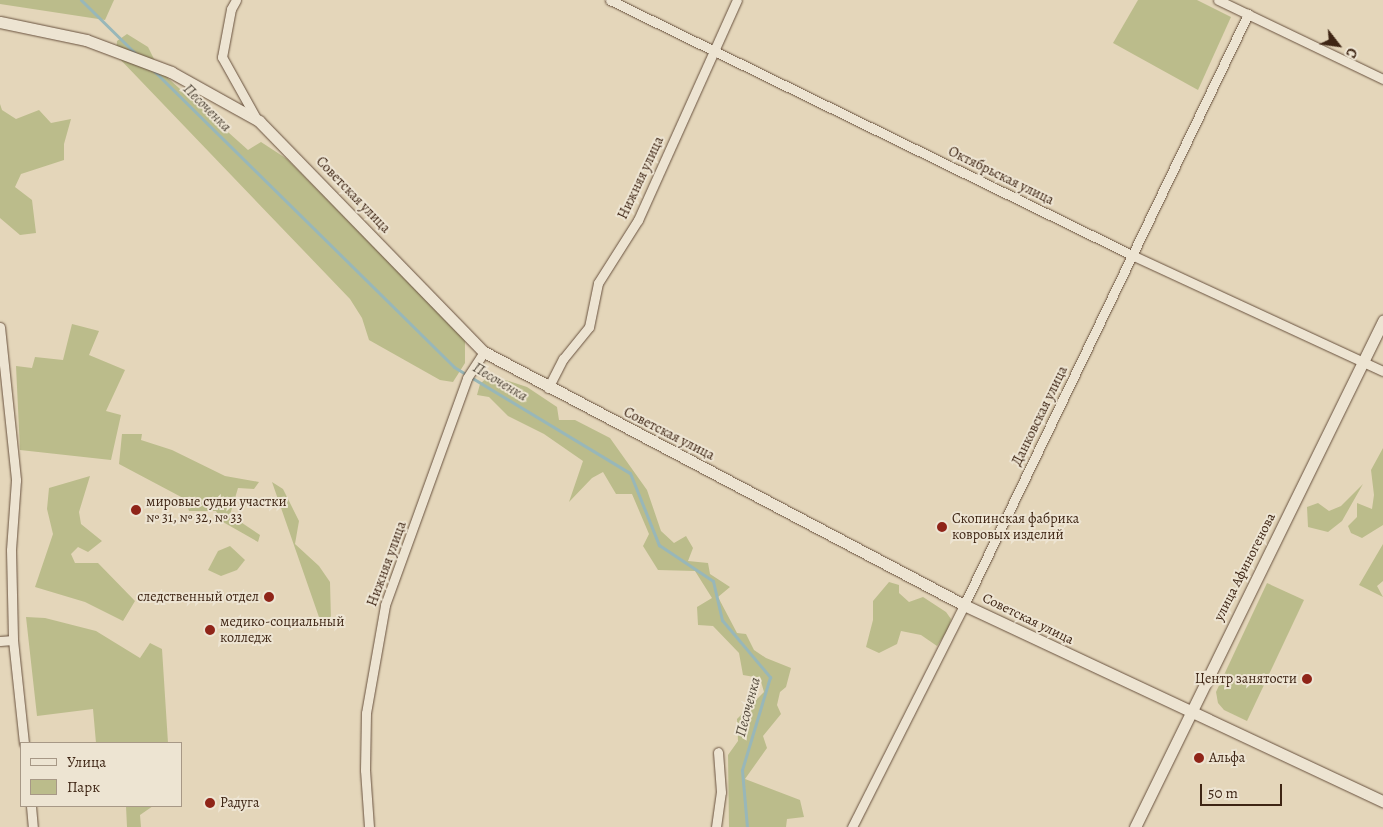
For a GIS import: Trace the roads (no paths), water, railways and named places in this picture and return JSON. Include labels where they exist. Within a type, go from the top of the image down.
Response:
[{"type":"street","points":[[236,0],[231,10],[222,57],[250,112],[259,121]]},
{"type":"street","name":"Октябрьская улица","points":[[610,0],[1134,256],[1383,371]]},
{"type":"street","name":"Нижняя улица","points":[[548,388],[563,359],[589,327],[598,283],[638,220],[737,0]]},
{"type":"street","points":[[1218,0],[1383,79]]},
{"type":"street","name":"Данковская улица","points":[[852,827],[964,605],[1134,256],[1248,14]]},
{"type":"street","name":"Советская улица","points":[[0,22],[86,40],[171,72],[259,121],[484,352],[548,388],[964,605],[1189,713],[1383,801]]},
{"type":"street","name":"улица Афиногенова","points":[[1135,827],[1189,713],[1383,320]]},
{"type":"street","points":[[0,328],[16,480],[11,550],[13,640],[24,742]]},
{"type":"street","name":"Нижняя улица","points":[[369,827],[365,770],[366,713],[385,605],[467,378],[484,352]]},
{"type":"street","points":[[0,641],[13,640]]},
{"type":"street","points":[[716,827],[721,792],[718,752]]},
{"type":"street","points":[[31,807],[33,827]]},
{"type":"waterway","name":"Песоченка","points":[[81,0],[136,54]]},
{"type":"waterway","name":"Песоченка","points":[[152,69],[454,367],[630,473],[659,545],[713,581],[722,620],[770,677],[742,770],[747,827]]},
{"type":"place","name":"мировые судьи участки № 31, № 32, № 33","points":[[136,510]]},
{"type":"place","name":"Скопинская фабрика ковровых изделий","points":[[942,527]]},
{"type":"place","name":"следственный отдел","points":[[269,597]]},
{"type":"place","name":"медико-социальный колледж","points":[[210,630]]},
{"type":"place","name":"Центр занятости","points":[[1307,679]]},
{"type":"place","name":"Альфа","points":[[1199,758]]},
{"type":"place","name":"Радуга","points":[[210,803]]}]
